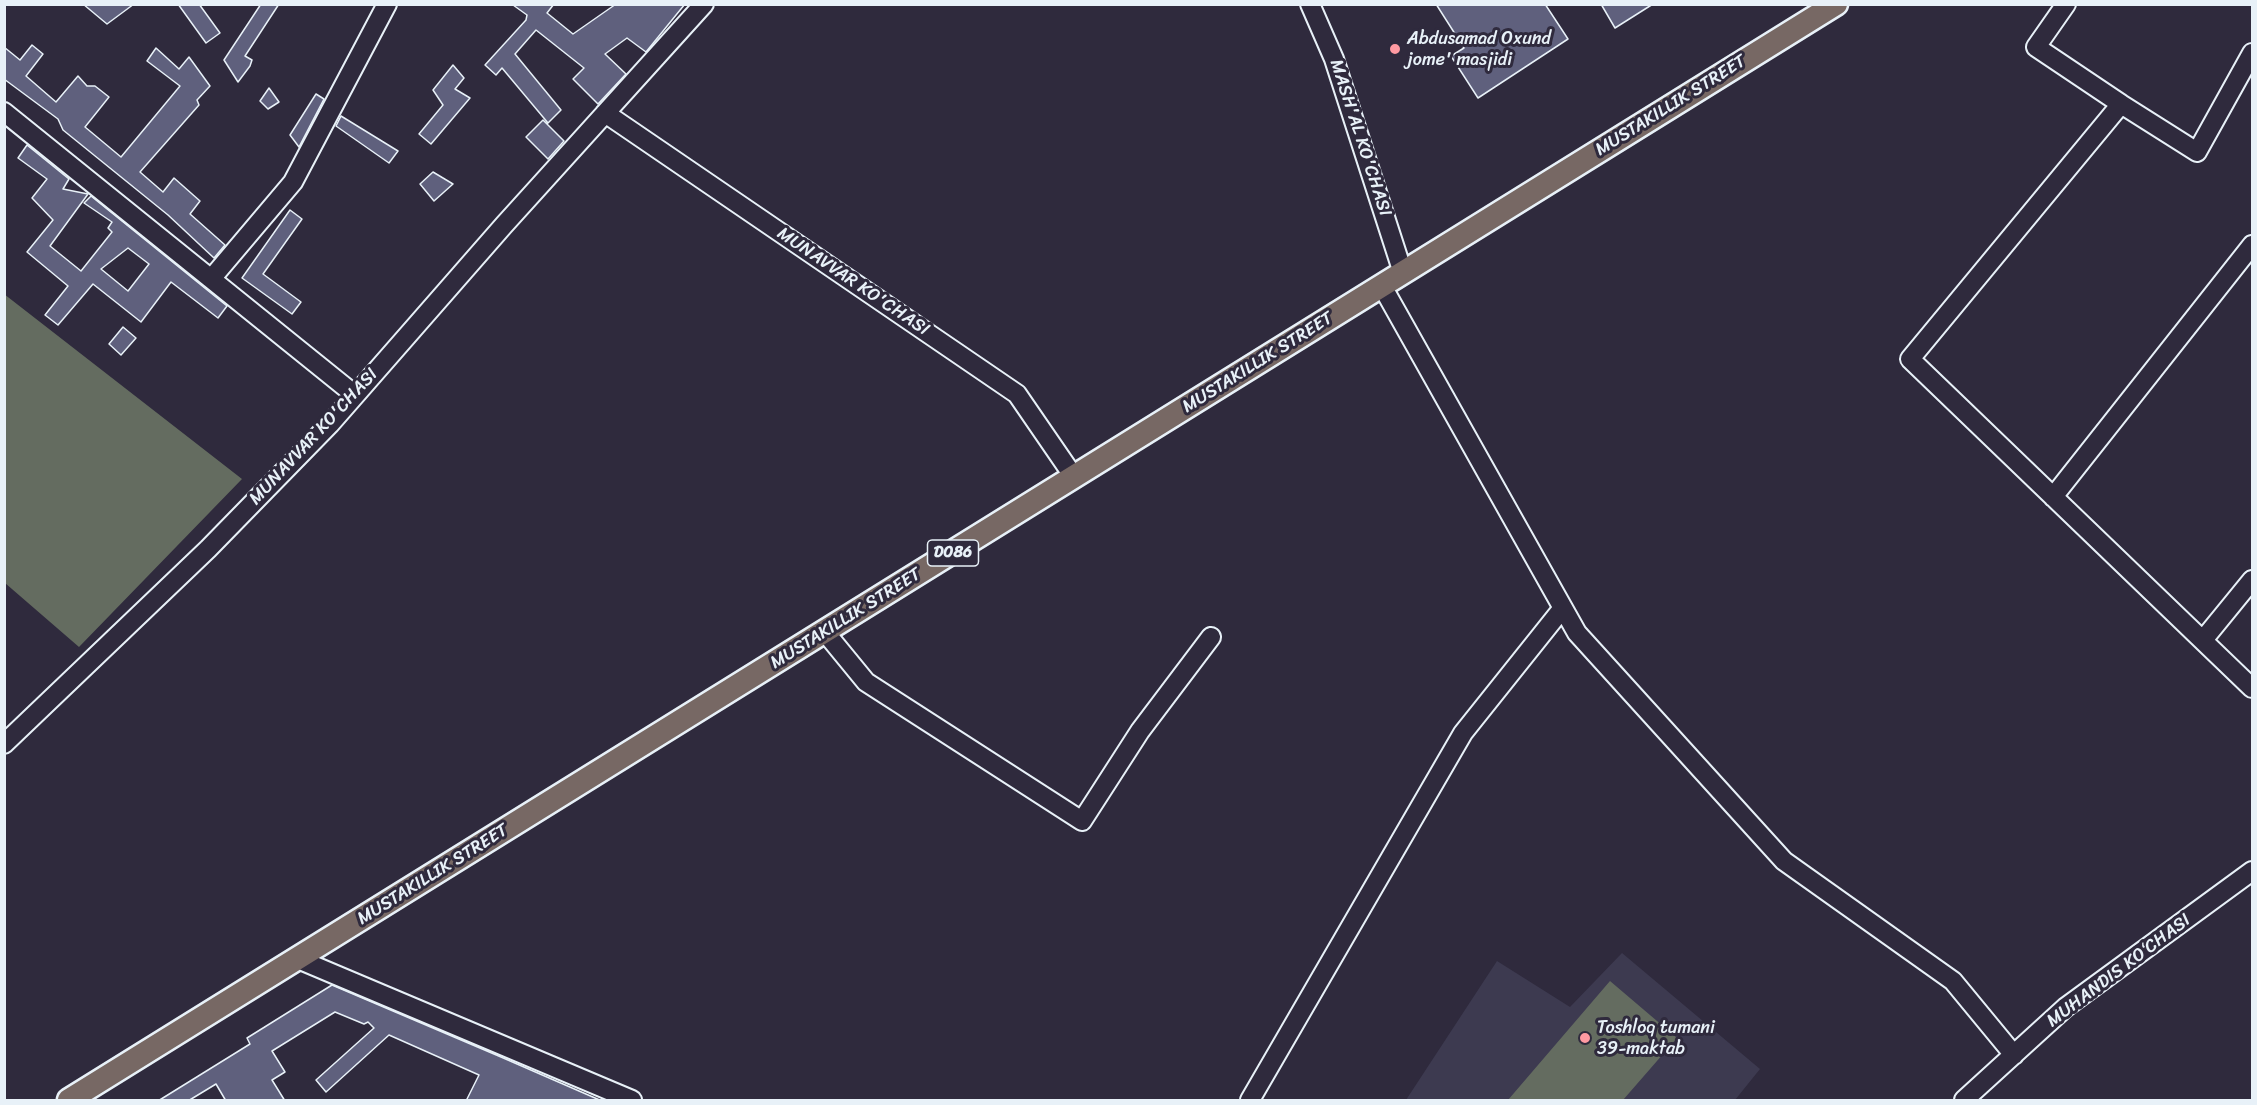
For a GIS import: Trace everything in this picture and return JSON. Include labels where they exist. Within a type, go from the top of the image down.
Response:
[{"type":"main road","name":"MUSTAKILLIK STREET","points":[[69,1101],[1836,4]]},
{"type":"street","points":[[211,279],[293,182],[387,4]]},
{"type":"street","name":"MUNAVVAR KO'CHASI","points":[[4,744],[208,549],[354,395],[704,4]]},
{"type":"street","name":"MASH'AL KO'CHASI","points":[[1310,4],[1334,59],[1403,273]]},
{"type":"street","points":[[2066,4],[2036,47],[2197,152],[2253,54]]},
{"type":"street","points":[[2121,104],[1910,359],[2253,688]]},
{"type":"street","points":[[4,112],[354,395]]},
{"type":"street","name":"MUNAVVAR KO'CHASI","points":[[605,113],[1017,394],[1074,477]]},
{"type":"street","points":[[2053,496],[2253,245]]},
{"type":"street","points":[[1382,286],[1577,633],[1784,861],[1953,981],[2014,1055]]},
{"type":"street","points":[[2203,640],[2253,580]]},
{"type":"street","points":[[1250,1101],[1463,733],[1562,609]]},
{"type":"street","points":[[825,632],[866,682],[1082,821],[1140,731],[1211,637]]},
{"type":"street","name":"MUHANDIS KO‘CHASI","points":[[1964,1101],[2066,1007],[2253,871]]},
{"type":"street","points":[[298,959],[632,1101]]},
{"type":"shaded area","points":[[4,294],[242,479],[79,647],[5,583]]},
{"type":"shaded area","name":"Toshloq tumani 39-maktab","points":[[1622,953],[1760,1069],[1735,1100],[1406,1100],[1497,961],[1570,1007]]},
{"type":"shaded area","points":[[1610,981],[1677,1038],[1623,1100],[1508,1100]]},
{"type":"building","points":[[83,4],[134,4],[107,24]]},
{"type":"building","points":[[178,4],[199,4],[220,33],[206,43]]},
{"type":"building","points":[[261,4],[279,4],[245,56],[252,60],[238,82],[224,60]]},
{"type":"building","points":[[554,4],[547,13],[573,34],[616,4],[685,4],[646,52],[627,38],[605,54],[626,74],[598,104],[573,79],[584,68],[536,30],[515,54],[561,110],[548,123],[502,68],[496,75],[485,65],[526,20],[527,15],[513,5]]},
{"type":"building","points":[[1436,4],[1545,4],[1568,39],[1478,98],[1451,56],[1464,48]]},
{"type":"building","points":[[1601,4],[1653,4],[1615,28]]},
{"type":"building","points":[[32,45],[43,54],[26,76],[56,102],[78,76],[87,86],[95,86],[109,97],[85,127],[121,157],[180,86],[147,61],[156,48],[179,69],[189,57],[210,86],[197,100],[199,105],[140,172],[163,192],[174,178],[200,201],[190,214],[225,245],[214,258],[168,215],[63,130],[58,119],[4,79],[4,47],[20,60]]},
{"type":"building","points":[[453,65],[464,78],[455,89],[470,98],[431,144],[419,134],[443,105],[433,90]]},
{"type":"building","points":[[269,88],[279,102],[268,109],[260,101]]},
{"type":"building","points":[[316,94],[324,99],[299,147],[290,135]]},
{"type":"building","points":[[341,116],[398,151],[389,163],[336,126]]},
{"type":"building","points":[[543,120],[564,141],[548,159],[526,137]]},
{"type":"building","points":[[27,145],[69,179],[63,189],[88,194],[50,246],[81,271],[112,232],[108,228],[112,222],[84,203],[91,196],[227,306],[218,318],[171,282],[141,322],[93,284],[58,325],[45,315],[68,286],[27,252],[53,220],[32,198],[47,179],[18,158]],"holes":[[[128,248],[149,264],[128,291],[101,269]]]},
{"type":"building","points":[[433,172],[453,184],[434,201],[420,184]]},
{"type":"building","points":[[290,210],[302,219],[263,274],[301,302],[292,314],[242,278]]},
{"type":"building","points":[[123,327],[136,338],[121,355],[109,344]]},
{"type":"building","points":[[332,985],[602,1101],[466,1101],[479,1075],[389,1035],[326,1092],[316,1080],[374,1028],[368,1022],[364,1024],[335,1012],[272,1051],[285,1072],[272,1080],[285,1101],[226,1101],[216,1084],[188,1101],[158,1101],[250,1044],[247,1038]]},
{"type":"place","name":"Abdusamad Oxund jome' masjidi","points":[[1395,49]]},
{"type":"place","name":"Toshloq tumani 39-maktab","points":[[1585,1038]]}]
